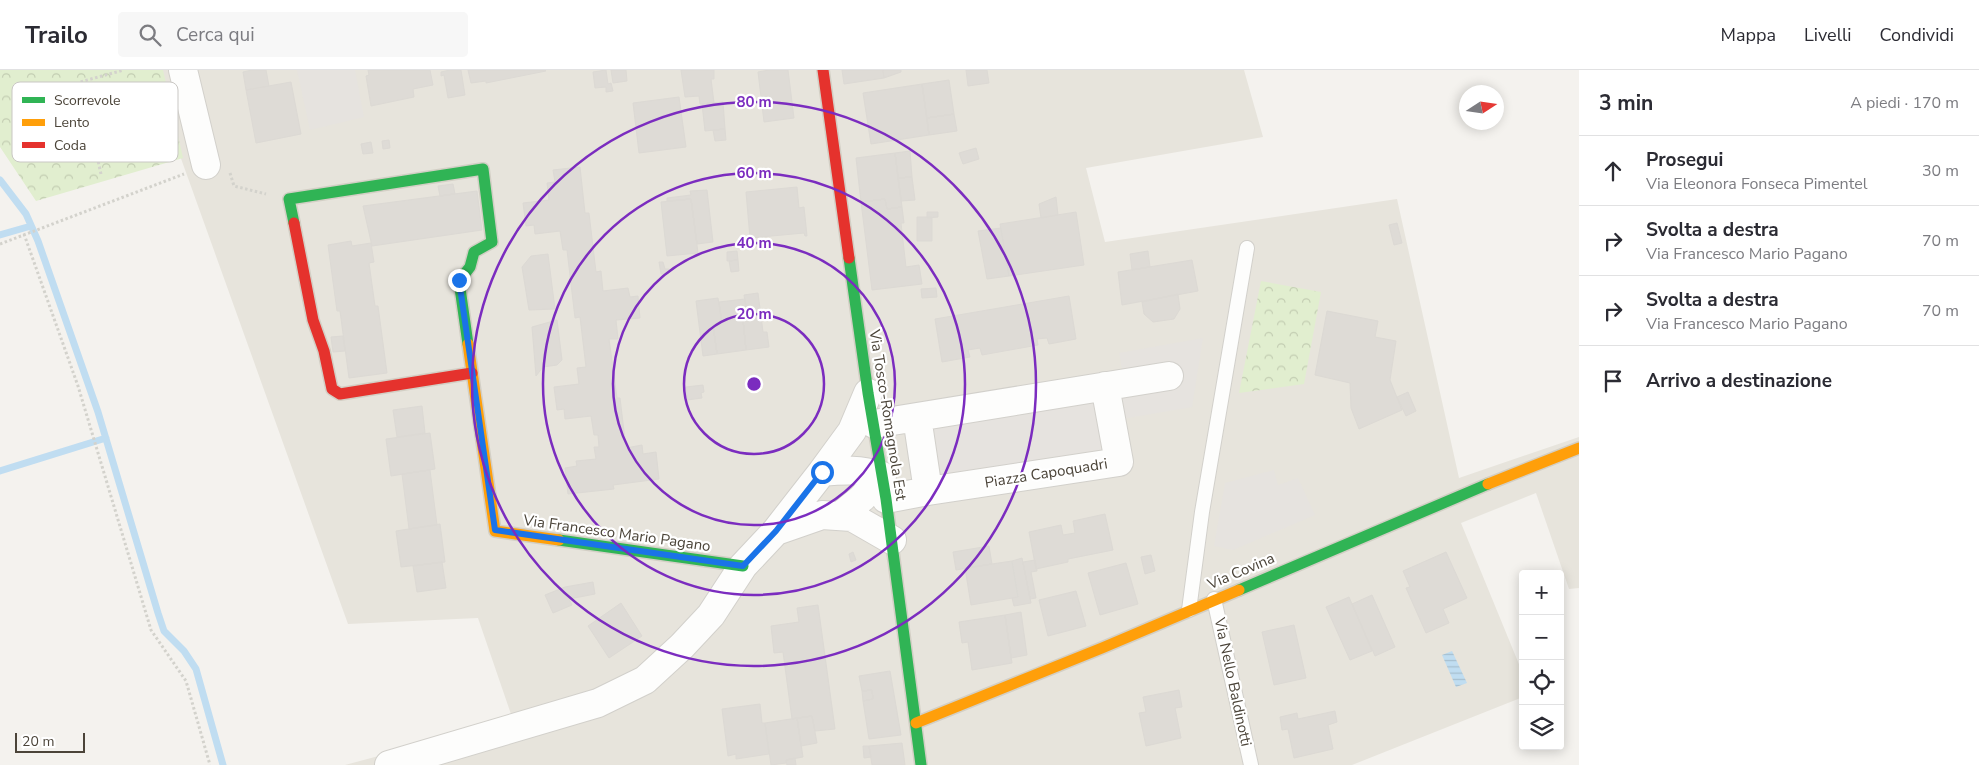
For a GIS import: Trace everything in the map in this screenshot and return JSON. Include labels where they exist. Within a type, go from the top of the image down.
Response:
[{"type":"street","points":[[183,70],[206,165]]},
{"type":"street","name":"Via Tosco-Romagnola Est","points":[[823,70],[868,393],[892,540],[921,765]]},
{"type":"street","name":"Via Francesco Mario Pagano","points":[[289,199],[483,169],[492,242],[474,252],[470,266],[459,280],[495,530],[743,566]]},
{"type":"street","points":[[289,199],[313,320],[324,351],[328,380],[332,389],[340,394],[472,373]]},
{"type":"street","points":[[874,424],[1169,376]]},
{"type":"street","name":"Piazza Capoquadri","points":[[884,488],[928,491],[1119,462],[1105,386]]},
{"type":"street","points":[[389,765],[598,703],[645,680],[682,646],[711,615],[743,566],[776,531],[852,431],[868,393]]},
{"type":"street","points":[[917,417],[928,491]]},
{"type":"street","name":"Via Covina","points":[[916,723],[1494,481],[1579,448]]},
{"type":"street","points":[[822,472],[850,469],[867,471],[884,488],[862,498],[840,516]]},
{"type":"street","points":[[776,531],[822,515],[840,516],[852,517],[892,540]]},
{"type":"lane","points":[[1189,610],[1202,512],[1247,248]]},
{"type":"lane","name":"Via Nello Baldinotti","points":[[1214,598],[1251,765]]},
{"type":"path","points":[[80,82],[124,70]]},
{"type":"path","points":[[0,244],[161,184],[206,165],[226,160],[234,186],[289,199]]},
{"type":"path","points":[[98,162],[101,174]]},
{"type":"path","points":[[24,234],[78,386],[151,630],[186,681],[210,765]]},
{"type":"shaded area","points":[[0,70],[1244,70],[1263,137],[1086,168],[1105,242],[1397,199],[1459,478],[1579,437],[1579,588],[1569,589],[1536,493],[1461,523],[1519,664],[1519,699],[1352,765],[345,765],[513,720],[478,618],[348,624],[178,150],[178,82],[116,82]]},
{"type":"shaded area","points":[[297,70],[355,70],[364,117],[310,130]]},
{"type":"shaded area","points":[[1203,338],[1192,407],[1122,419],[1131,470],[923,507],[906,414],[1123,375],[1119,353]]},
{"type":"shaded area","points":[[1274,470],[1278,485],[1298,478],[1315,515],[1233,550],[1214,546],[1225,483]]},
{"type":"green space","points":[[0,70],[163,70],[166,82],[12,82],[12,162],[169,162],[36,201],[0,147]]},
{"type":"green space","points":[[178,136],[183,158],[178,159]]},
{"type":"green space","points":[[1261,281],[1321,292],[1304,384],[1239,393]]},
{"type":"water","points":[[1452,651],[1467,683],[1456,687],[1442,655]]},
{"type":"building","points":[[266,70],[269,86],[246,90],[243,72]]},
{"type":"building","points":[[368,70],[430,70],[433,85],[413,89],[414,97],[371,106],[366,76],[369,75]]},
{"type":"building","points":[[461,70],[465,95],[448,98],[444,75],[441,76],[441,72]]},
{"type":"building","points":[[468,70],[546,71],[486,83],[486,81],[471,83]]},
{"type":"building","points":[[606,70],[608,84],[611,83],[613,91],[606,92],[606,87],[595,88],[593,72]]},
{"type":"building","points":[[611,70],[626,70],[627,81],[613,83]]},
{"type":"building","points":[[681,70],[714,70],[714,79],[711,79],[714,103],[700,104],[699,96],[685,97]]},
{"type":"building","points":[[788,70],[794,118],[764,122],[758,72]]},
{"type":"building","points":[[842,70],[883,70],[884,78],[844,84]]},
{"type":"building","points":[[883,70],[901,70],[901,72],[884,78]]},
{"type":"building","points":[[966,70],[987,70],[989,83],[968,86]]},
{"type":"building","points":[[949,80],[954,114],[927,118],[922,84]]},
{"type":"building","points":[[291,82],[301,134],[256,143],[246,90]]},
{"type":"building","points":[[922,84],[929,135],[871,144],[863,93]]},
{"type":"building","points":[[679,97],[686,147],[639,153],[633,103]]},
{"type":"building","points":[[723,102],[725,129],[705,131],[702,104]]},
{"type":"building","points":[[954,114],[957,131],[929,135],[927,118]]},
{"type":"building","points":[[725,129],[726,140],[715,141],[713,130]]},
{"type":"building","points":[[389,140],[390,148],[383,149],[382,141]]},
{"type":"building","points":[[371,142],[373,153],[363,154],[361,144]]},
{"type":"building","points":[[976,148],[979,159],[963,164],[959,153]]},
{"type":"building","points":[[910,151],[912,177],[898,178],[895,153]]},
{"type":"building","points":[[895,153],[902,207],[887,209],[885,199],[861,202],[856,158]]},
{"type":"building","points":[[580,167],[585,213],[589,213],[596,272],[601,271],[603,291],[628,288],[630,297],[638,296],[640,318],[616,320],[618,339],[609,339],[617,398],[620,398],[626,448],[642,445],[643,454],[656,452],[659,479],[613,485],[614,489],[568,494],[565,468],[577,466],[576,461],[596,459],[594,447],[599,447],[598,435],[594,435],[591,416],[565,419],[564,409],[557,410],[554,387],[579,384],[577,368],[586,367],[580,317],[575,318],[567,250],[563,250],[560,231],[535,234],[534,225],[526,226],[523,203],[549,200],[547,183],[555,182],[553,170]]},
{"type":"building","points":[[912,177],[915,200],[901,201],[898,178]]},
{"type":"building","points":[[453,184],[455,194],[440,196],[438,186]]},
{"type":"building","points":[[797,187],[799,208],[804,207],[807,236],[804,233],[750,238],[746,192]]},
{"type":"building","points":[[707,190],[713,242],[697,244],[691,199],[667,201],[667,198],[691,195],[690,191]]},
{"type":"building","points":[[477,191],[482,230],[372,246],[363,206]]},
{"type":"building","points":[[1056,197],[1058,215],[1041,218],[1039,204]]},
{"type":"building","points":[[691,199],[698,253],[667,256],[661,202]]},
{"type":"building","points":[[885,199],[887,209],[902,207],[904,223],[901,223],[906,267],[919,265],[922,284],[872,290],[861,202]]},
{"type":"building","points":[[927,212],[938,212],[938,217],[927,218]]},
{"type":"building","points":[[1076,212],[1084,265],[1009,276],[1000,224]]},
{"type":"building","points":[[917,217],[932,217],[932,241],[917,241]]},
{"type":"building","points":[[1397,223],[1402,243],[1394,245],[1389,225]]},
{"type":"building","points":[[1001,228],[1009,276],[987,279],[978,231]]},
{"type":"building","points":[[351,241],[352,246],[371,243],[374,262],[369,263],[375,306],[378,306],[387,373],[349,378],[340,311],[337,311],[328,245]]},
{"type":"building","points":[[737,251],[738,260],[727,261],[727,252]]},
{"type":"building","points":[[1148,251],[1150,267],[1132,270],[1130,254]]},
{"type":"building","points":[[548,254],[555,309],[529,310],[522,267],[531,256]]},
{"type":"building","points":[[738,260],[739,271],[731,272],[729,261]]},
{"type":"building","points":[[1192,260],[1198,291],[1122,305],[1118,272]]},
{"type":"building","points":[[659,262],[663,262],[665,269],[669,269],[669,273],[661,274]]},
{"type":"building","points":[[936,288],[937,297],[922,298],[921,289]]},
{"type":"building","points":[[758,293],[763,332],[767,332],[769,347],[746,350],[743,320],[748,320],[744,295]]},
{"type":"building","points":[[1178,294],[1180,309],[1174,319],[1153,322],[1144,314],[1142,302]]},
{"type":"building","points":[[1069,296],[1076,339],[1049,344],[1047,338],[1037,339],[1038,345],[982,355],[980,348],[968,350],[970,357],[942,362],[935,319]]},
{"type":"building","points":[[718,298],[722,323],[713,325],[717,354],[703,356],[696,301]]},
{"type":"building","points":[[745,299],[748,320],[743,320],[746,350],[717,354],[713,325],[722,323],[719,302]]},
{"type":"building","points":[[1327,311],[1378,321],[1375,337],[1396,341],[1390,380],[1402,410],[1359,429],[1351,408],[1350,383],[1315,375]]},
{"type":"building","points":[[557,320],[562,360],[557,365],[543,367],[536,376],[532,327]]},
{"type":"building","points":[[343,336],[345,351],[333,352],[331,337]]},
{"type":"building","points":[[703,385],[704,392],[701,393],[702,398],[687,400],[686,387]]},
{"type":"building","points":[[1408,392],[1416,411],[1406,416],[1397,397]]},
{"type":"building","points":[[422,406],[425,433],[397,437],[393,410]]},
{"type":"building","points":[[430,433],[435,469],[391,476],[386,439]]},
{"type":"building","points":[[430,470],[437,525],[409,529],[402,474]]},
{"type":"building","points":[[1105,514],[1113,550],[1068,559],[1068,562],[1036,569],[1029,532],[1061,525],[1063,535],[1075,533],[1073,521]]},
{"type":"building","points":[[440,524],[445,562],[401,567],[396,531]]},
{"type":"building","points":[[989,546],[992,564],[956,570],[953,552]]},
{"type":"building","points":[[853,552],[856,560],[851,562],[849,554]]},
{"type":"building","points":[[1446,552],[1467,598],[1443,609],[1449,623],[1426,633],[1406,588],[1410,587],[1403,571]]},
{"type":"building","points":[[1151,555],[1155,571],[1145,574],[1141,557]]},
{"type":"building","points":[[1022,558],[1031,603],[1014,606],[1012,598],[1018,597],[1012,561]]},
{"type":"building","points":[[1035,560],[1037,571],[1031,572],[1036,598],[1030,599],[1023,562]]},
{"type":"building","points":[[1012,561],[1018,597],[971,605],[965,568]]},
{"type":"building","points":[[442,562],[446,588],[417,592],[413,566]]},
{"type":"building","points":[[1126,563],[1138,604],[1100,615],[1088,573]]},
{"type":"building","points":[[593,582],[595,594],[569,599],[572,605],[553,613],[545,595],[565,587]]},
{"type":"building","points":[[1076,591],[1086,626],[1048,636],[1039,600]]},
{"type":"building","points":[[1372,595],[1395,647],[1375,656],[1352,604]]},
{"type":"building","points":[[1349,597],[1372,651],[1350,660],[1326,607]]},
{"type":"building","points":[[621,603],[642,636],[609,658],[588,626]]},
{"type":"building","points":[[818,605],[835,729],[815,731],[812,716],[792,719],[783,652],[774,653],[771,626],[799,622],[797,608]]},
{"type":"building","points":[[1021,612],[1027,655],[1011,658],[1005,615]]},
{"type":"building","points":[[1005,615],[1012,663],[972,670],[968,642],[962,643],[959,622]]},
{"type":"building","points":[[1294,625],[1306,678],[1274,685],[1262,632]]},
{"type":"building","points":[[890,671],[901,735],[869,739],[863,701],[873,699],[872,690],[862,691],[859,676]]},
{"type":"building","points":[[872,690],[873,699],[863,701],[862,691]]},
{"type":"building","points":[[1179,690],[1182,707],[1175,708],[1181,738],[1146,746],[1139,713],[1146,712],[1143,697]]},
{"type":"building","points":[[760,704],[762,723],[765,723],[769,754],[736,759],[736,754],[728,756],[722,709]]},
{"type":"building","points":[[1335,711],[1337,722],[1328,725],[1333,749],[1294,758],[1288,729],[1282,730],[1280,717],[1297,713],[1298,719]]},
{"type":"building","points":[[812,716],[817,743],[801,746],[797,718]]},
{"type":"building","points":[[797,718],[803,757],[786,760],[786,763],[771,765],[765,723]]},
{"type":"building","points":[[902,743],[905,765],[872,765],[869,746]]},
{"type":"building","points":[[863,746],[869,746],[871,757],[864,758]]},
{"type":"building","points":[[795,758],[796,765],[787,765],[786,760]]},
{"type":"waterway","points":[[0,180],[26,214],[38,241],[98,412],[164,631],[184,651],[196,669],[223,765]]},
{"type":"waterway","points":[[0,235],[31,226]]},
{"type":"waterway","points":[[0,471],[106,438]]},
{"type":"traffic: fast","points":[[294,223],[289,199],[483,169],[492,242],[474,252],[470,267],[459,281],[468,344]]},
{"type":"traffic: fast","points":[[849,258],[868,393],[886,499],[921,765]]},
{"type":"traffic: fast","points":[[1239,590],[1488,484]]},
{"type":"traffic: fast","points":[[559,540],[743,566]]},
{"type":"traffic: slow","points":[[468,344],[495,531],[559,540]]},
{"type":"traffic: slow","points":[[1488,484],[1579,448]]},
{"type":"traffic: slow","points":[[916,723],[1239,590]]},
{"type":"traffic: jam","points":[[823,70],[849,258]]},
{"type":"traffic: jam","points":[[294,223],[313,320],[324,351],[332,389],[340,394],[472,373]]},
{"type":"route","points":[[459,280],[495,530],[743,566],[776,531],[822,472]]}]
